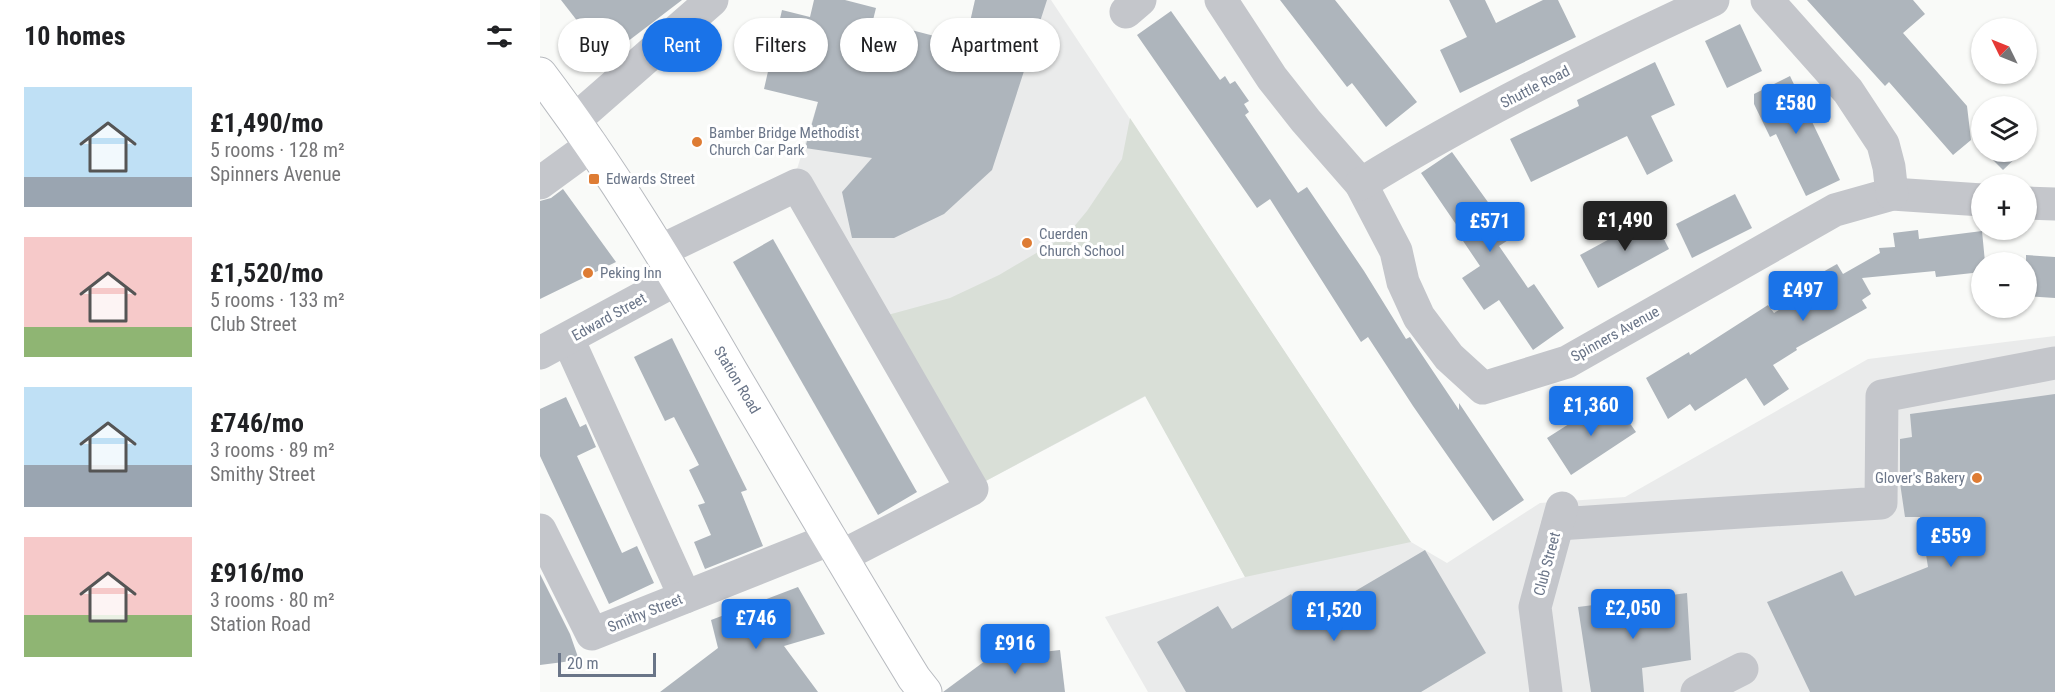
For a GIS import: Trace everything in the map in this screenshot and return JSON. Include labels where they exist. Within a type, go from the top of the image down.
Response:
[{"type":"main road","name":"Station Road","points":[[540,74],[583,133],[660,251],[835,548],[924,692]]},
{"type":"street","points":[[540,183],[583,133],[712,0]]},
{"type":"street","name":"Spinners Avenue","points":[[1221,0],[1272,78],[1361,184],[1396,251],[1403,282],[1419,317],[1449,357],[1483,388],[1567,362],[1835,210],[1892,194],[1971,199]]},
{"type":"street","name":"Shuttle Road","points":[[1361,184],[1447,131],[1713,0]]},
{"type":"street","points":[[1767,0],[1848,91],[1883,144],[1889,167],[1892,194]]},
{"type":"street","name":"Smithy Street","points":[[540,530],[592,634],[685,597],[835,548],[972,489],[797,185],[660,251]]},
{"type":"street","points":[[2037,203],[2055,204]]},
{"type":"street","name":"Edward Street","points":[[554,346],[677,279]]},
{"type":"street","points":[[554,346],[685,597]]},
{"type":"street","name":"Club Street","points":[[1546,692],[1535,606],[1560,516],[1881,503],[1882,396],[2055,363]]},
{"type":"street","points":[[1696,692],[1742,669]]},
{"type":"shaded area","points":[[975,0],[1051,0],[1411,542],[1447,563],[1540,503],[1625,497],[1868,359],[2055,336],[2055,692],[1148,692],[1105,617],[1245,577],[1146,396],[982,483],[797,169],[818,102],[894,72],[918,72],[918,63],[930,58],[930,72],[1060,72],[1060,18],[971,18]]},
{"type":"shaded area","points":[[1130,118],[1411,542],[1245,577],[1145,396],[982,483],[884,316],[950,298],[999,275],[1067,235],[1087,211],[1122,159]]},
{"type":"building","points":[[561,0],[682,0],[658,18],[642,18],[642,31],[630,40],[630,18],[575,18]]},
{"type":"building","points":[[814,0],[845,0],[876,8],[874,18],[840,18],[840,72],[918,72],[918,32],[930,35],[930,72],[1024,72],[992,170],[944,214],[894,238],[852,238],[842,192],[872,158],[805,148],[818,102],[764,89],[768,72],[828,72],[828,18],[780,18],[782,10],[810,17]]},
{"type":"building","points":[[975,0],[1047,0],[1041,18],[971,18]]},
{"type":"building","points":[[1280,0],[1335,0],[1417,102],[1386,127],[1352,83],[1347,87]]},
{"type":"building","points":[[1449,0],[1485,0],[1496,23],[1543,0],[1558,0],[1576,37],[1460,93],[1440,50],[1467,37]]},
{"type":"building","points":[[1807,0],[1913,0],[1925,14],[1903,33],[1967,106],[1971,140],[1953,155],[1889,82],[1885,86]]},
{"type":"building","points":[[1171,11],[1220,80],[1225,76],[1230,84],[1235,81],[1249,101],[1244,104],[1249,112],[1245,115],[1298,193],[1307,187],[1364,271],[1406,339],[1410,337],[1459,410],[1459,403],[1524,500],[1493,521],[1368,337],[1361,342],[1270,199],[1257,208],[1137,35]]},
{"type":"building","points":[[1740,24],[1762,71],[1727,88],[1705,41]]},
{"type":"building","points":[[1655,62],[1675,105],[1651,116],[1673,161],[1647,175],[1627,136],[1531,182],[1510,139],[1579,106],[1577,100]]},
{"type":"building","points":[[1790,76],[1840,180],[1806,196],[1776,134],[1770,137],[1754,104],[1754,94]]},
{"type":"building","points":[[1452,152],[1513,237],[1499,246],[1528,288],[1534,284],[1564,328],[1533,350],[1499,300],[1484,310],[1462,278],[1480,266],[1461,238],[1464,236],[1421,173]]},
{"type":"building","points":[[1995,162],[2011,162],[2003,170]]},
{"type":"building","points":[[563,189],[616,262],[540,299],[540,201],[551,198]]},
{"type":"building","points":[[1735,194],[1752,228],[1692,258],[1676,224]]},
{"type":"building","points":[[1652,216],[1669,249],[1598,288],[1580,255]]},
{"type":"building","points":[[1918,230],[1919,239],[1971,232],[1971,240],[1983,240],[1984,252],[1971,252],[1971,273],[1936,277],[1935,271],[1862,278],[1871,294],[1862,300],[1867,308],[1796,348],[1797,350],[1773,365],[1789,389],[1764,406],[1746,378],[1695,411],[1690,404],[1668,419],[1646,378],[1689,352],[1690,355],[1768,305],[1774,313],[1819,285],[1814,277],[1837,264],[1843,274],[1880,253],[1879,248],[1895,247],[1893,233]]},
{"type":"building","points":[[773,239],[917,492],[878,515],[733,262]]},
{"type":"building","points":[[2037,256],[2055,257],[2055,298],[2037,297]]},
{"type":"building","points":[[672,338],[747,490],[741,492],[763,546],[705,569],[694,542],[711,535],[698,505],[705,503],[689,470],[699,465],[674,417],[665,421],[634,357]]},
{"type":"building","points":[[2055,394],[2055,692],[1810,692],[1767,602],[1842,571],[1855,596],[1928,567],[1920,517],[1905,517],[1900,483],[1900,439],[1912,437],[1910,414]]},
{"type":"building","points":[[566,397],[580,427],[586,424],[596,447],[577,456],[622,553],[637,546],[654,583],[609,604],[540,456],[540,409]]},
{"type":"building","points":[[1613,399],[1636,432],[1571,475],[1547,438],[1583,415],[1585,418]]},
{"type":"building","points":[[1425,550],[1486,653],[1421,692],[1186,692],[1157,642],[1218,606],[1232,629],[1291,594],[1306,620]]},
{"type":"building","points":[[540,574],[570,634],[579,660],[540,665]]},
{"type":"building","points":[[798,587],[825,634],[784,646],[818,692],[660,692],[718,648],[711,620]]},
{"type":"building","points":[[1687,593],[1691,660],[1642,668],[1644,692],[1591,692],[1578,607]]},
{"type":"building","points":[[1060,650],[1065,692],[943,692],[989,658]]},
{"type":"place","name":"Bamber Bridge Methodist Church Car Park","points":[[697,142]]},
{"type":"place","name":"Edwards Street","points":[[594,179]]},
{"type":"place","name":"Cuerden Church School","points":[[1027,243]]},
{"type":"place","name":"Peking Inn","points":[[588,273]]},
{"type":"place","name":"Glover's Bakery","points":[[1977,478]]}]
